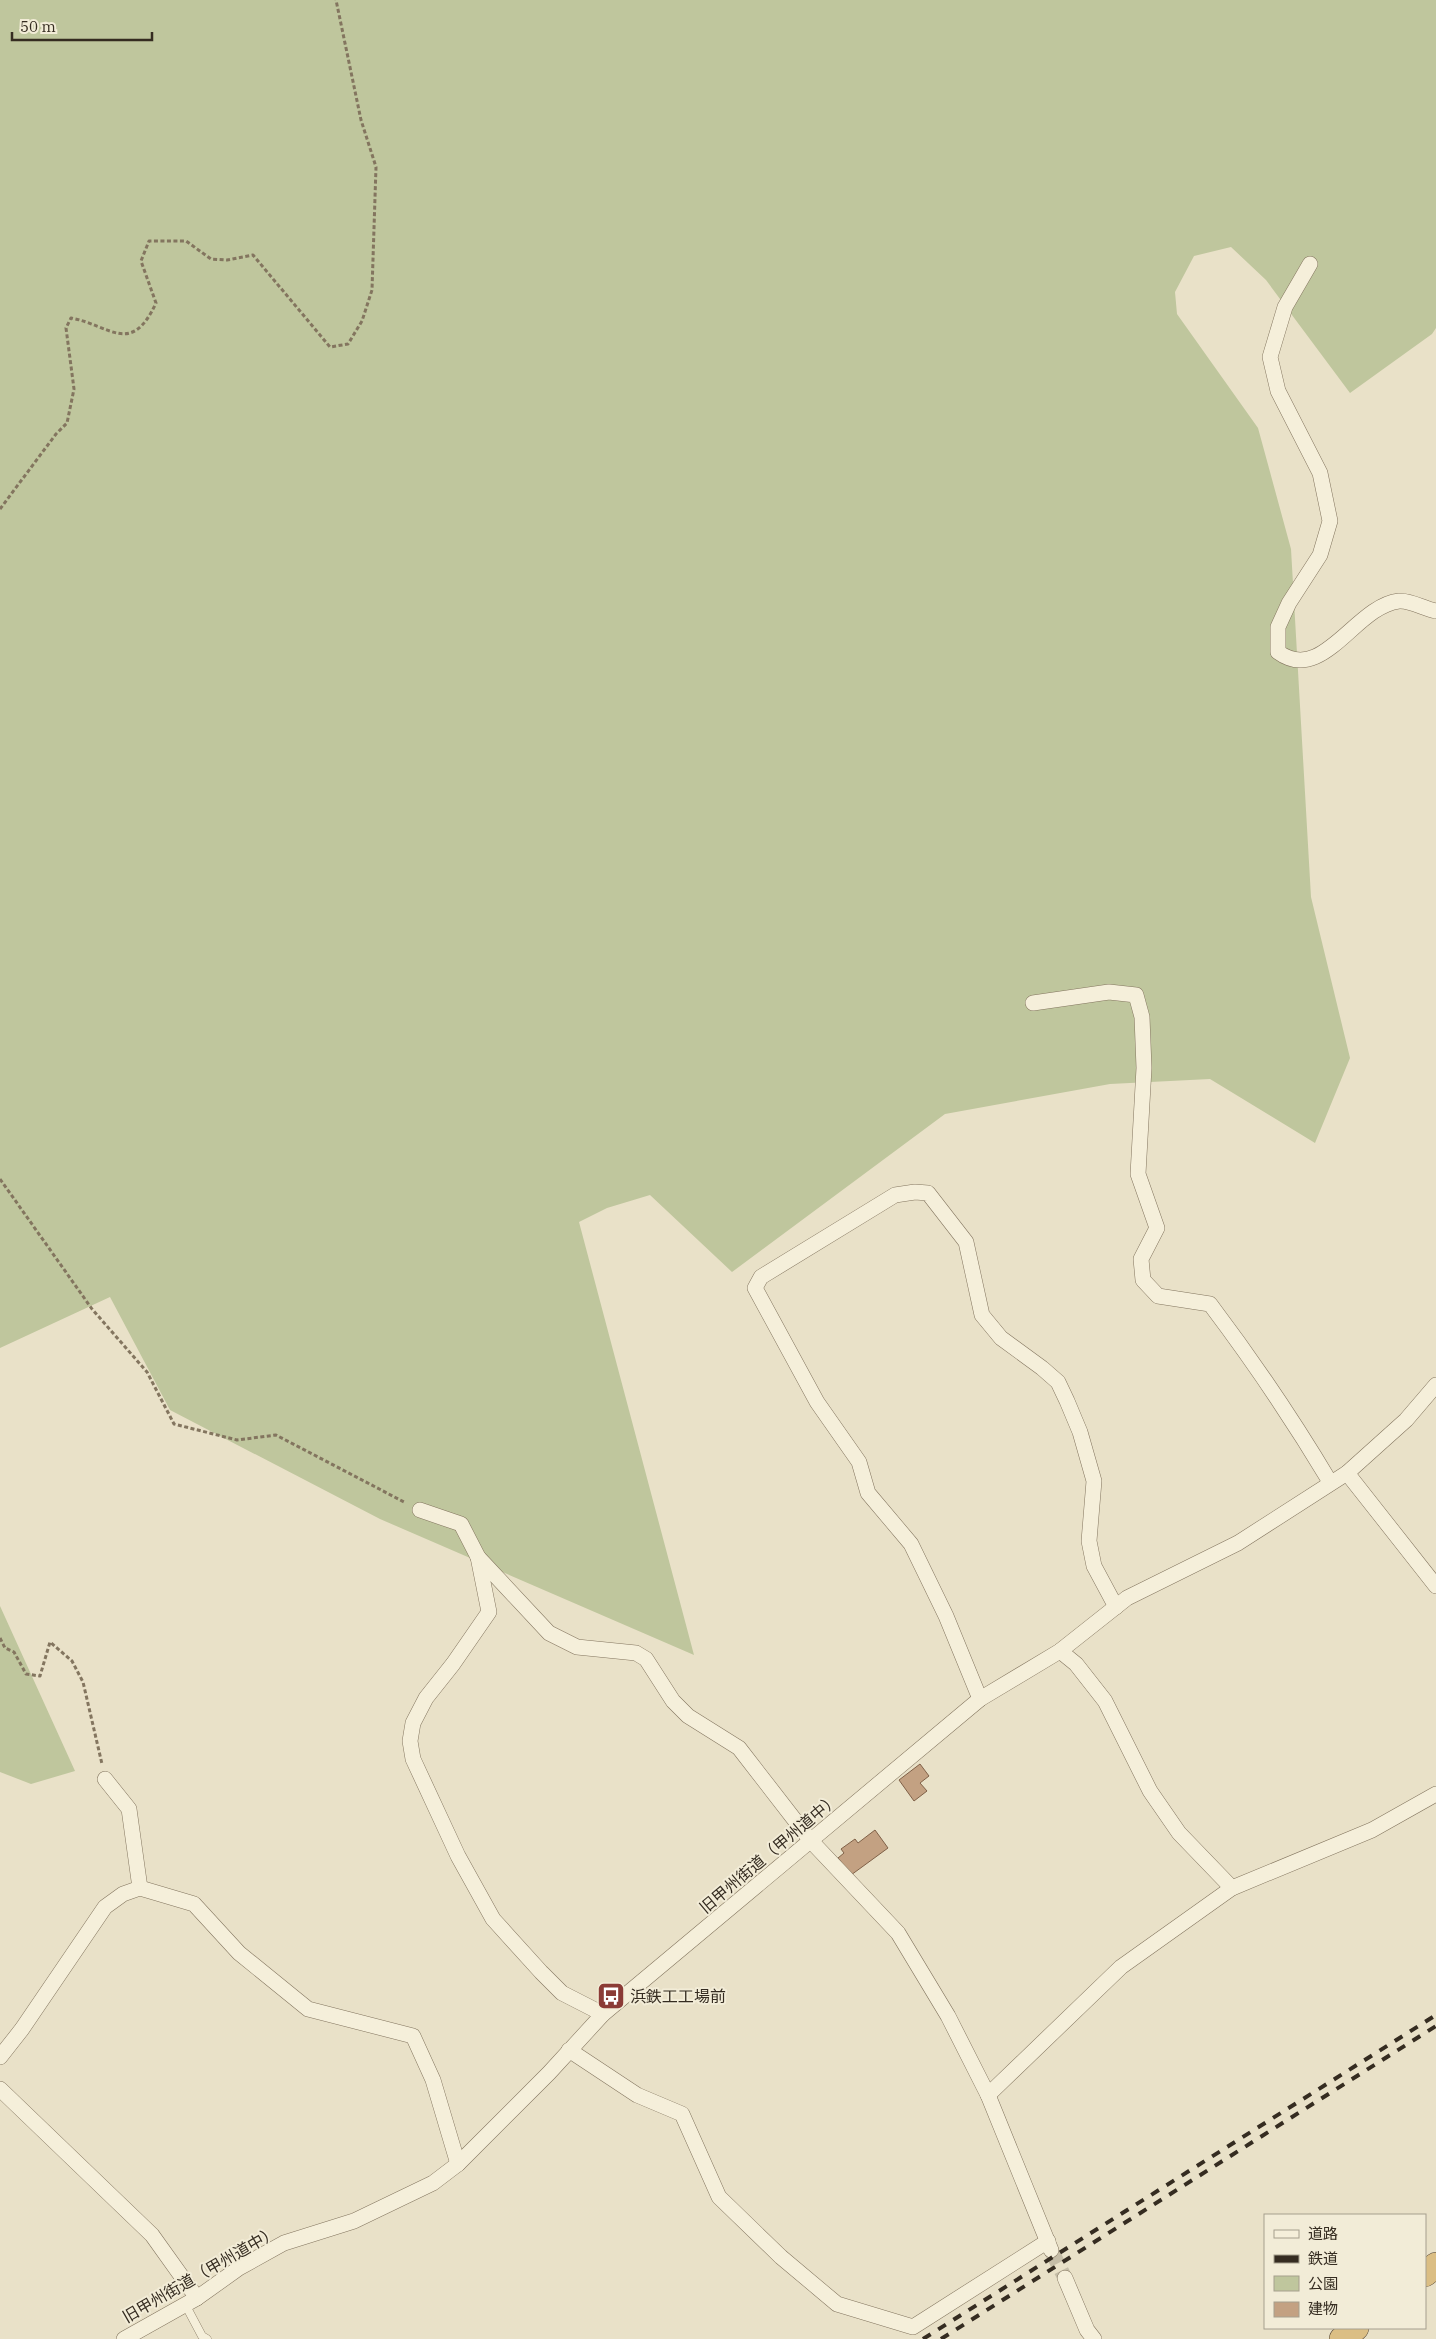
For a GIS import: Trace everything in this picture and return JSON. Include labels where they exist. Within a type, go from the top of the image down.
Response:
[{"type":"highway","points":[[1426,2273],[1436,2265]]},
{"type":"highway","points":[[1342,2339],[1355,2329]]},
{"type":"street","points":[[1310,264],[1285,307],[1270,357],[1278,391],[1320,473],[1330,521],[1320,556],[1289,603],[1278,627],[1278,652],[1290,660],[1315,658],[1382,605],[1401,601],[1436,611]]},
{"type":"street","points":[[1033,1002],[1109,992],[1136,995],[1142,1017],[1144,1068],[1138,1174],[1157,1228],[1141,1259],[1143,1280],[1158,1296],[1210,1304],[1243,1347],[1298,1429],[1330,1482]]},
{"type":"street","points":[[980,1699],[946,1616],[911,1544],[868,1493],[859,1462],[817,1402],[756,1288],[761,1277],[895,1195],[915,1192],[928,1193],[966,1242],[982,1315],[1001,1338],[1058,1382],[1067,1401],[1080,1432],[1094,1482],[1089,1541],[1094,1566],[1116,1607]]},
{"type":"street","name":"旧甲州街道（甲州道中）","points":[[124,2339],[191,2301],[239,2268],[284,2243],[354,2221],[433,2183],[458,2164],[549,2074],[603,2014],[980,1699],[1060,1651],[1127,1598],[1238,1543],[1330,1482],[1347,1473],[1406,1420],[1436,1385]]},
{"type":"street","points":[[1347,1473],[1436,1586]]},
{"type":"street","points":[[420,1510],[461,1524],[478,1557],[549,1633],[576,1646],[636,1653],[646,1659],[673,1701],[688,1716],[739,1748],[811,1841],[898,1933],[948,2016],[988,2095],[1049,2245],[913,2327],[837,2304],[780,2257],[719,2197],[682,2114],[637,2095],[569,2050]]},
{"type":"street","points":[[478,1557],[489,1612],[421,1706],[413,1723],[410,1741],[413,1759],[462,1863],[493,1919],[562,1993],[603,2014]]},
{"type":"street","points":[[1060,1651],[1076,1664],[1105,1701],[1150,1791],[1180,1833],[1232,1888]]},
{"type":"street","points":[[105,1780],[129,1809],[140,1888]]},
{"type":"street","points":[[988,2095],[1122,1967],[1232,1888],[1372,1830],[1436,1794]]},
{"type":"street","points":[[0,2057],[22,2029],[105,1908],[123,1894],[140,1888],[194,1904],[239,1953],[308,2009],[413,2036],[433,2080],[458,2164]]},
{"type":"street","points":[[0,2089],[152,2235],[191,2301]]},
{"type":"street","points":[[1065,2278],[1087,2330],[1094,2339]]},
{"type":"lane","points":[[191,2301],[202,2336],[207,2339]]},
{"type":"path","points":[[0,509],[56,434],[67,423],[74,389],[66,328],[71,318],[85,321],[116,335],[131,332],[148,321],[156,303],[141,261],[149,241],[186,241],[211,259],[227,260],[253,255],[330,347],[348,344],[362,321],[372,290],[376,167],[361,120],[336,0]]},
{"type":"path","points":[[0,1179],[92,1309],[147,1372],[174,1424],[238,1440],[276,1435],[420,1510]]},
{"type":"path","points":[[0,1638],[5,1648],[14,1652],[26,1674],[40,1676],[50,1642],[72,1661],[83,1682],[105,1780]]},
{"type":"green space","points":[[0,0],[1436,0],[1436,328],[1432,334],[1350,393],[1266,280],[1231,247],[1194,256],[1175,292],[1177,314],[1258,428],[1291,549],[1311,897],[1350,1058],[1315,1143],[1210,1079],[1110,1084],[945,1114],[732,1272],[650,1195],[607,1208],[579,1222],[694,1655],[380,1519],[170,1410],[110,1297],[0,1348]]},
{"type":"green space","points":[[0,1606],[75,1771],[31,1784],[0,1772]]},
{"type":"building","points":[[920,1764],[929,1776],[920,1783],[927,1791],[914,1801],[899,1780]]},
{"type":"building","points":[[875,1830],[888,1848],[851,1875],[838,1858],[844,1853],[841,1849],[855,1839],[858,1843]]},
{"type":"tunnel","points":[[1051,2250],[1065,2278]]},
{"type":"railway","points":[[923,2339],[1436,2015]]},
{"type":"railway","points":[[941,2339],[1436,2026]]},
{"type":"place","name":"浜鉄工工場前","points":[[611,1996]]}]
